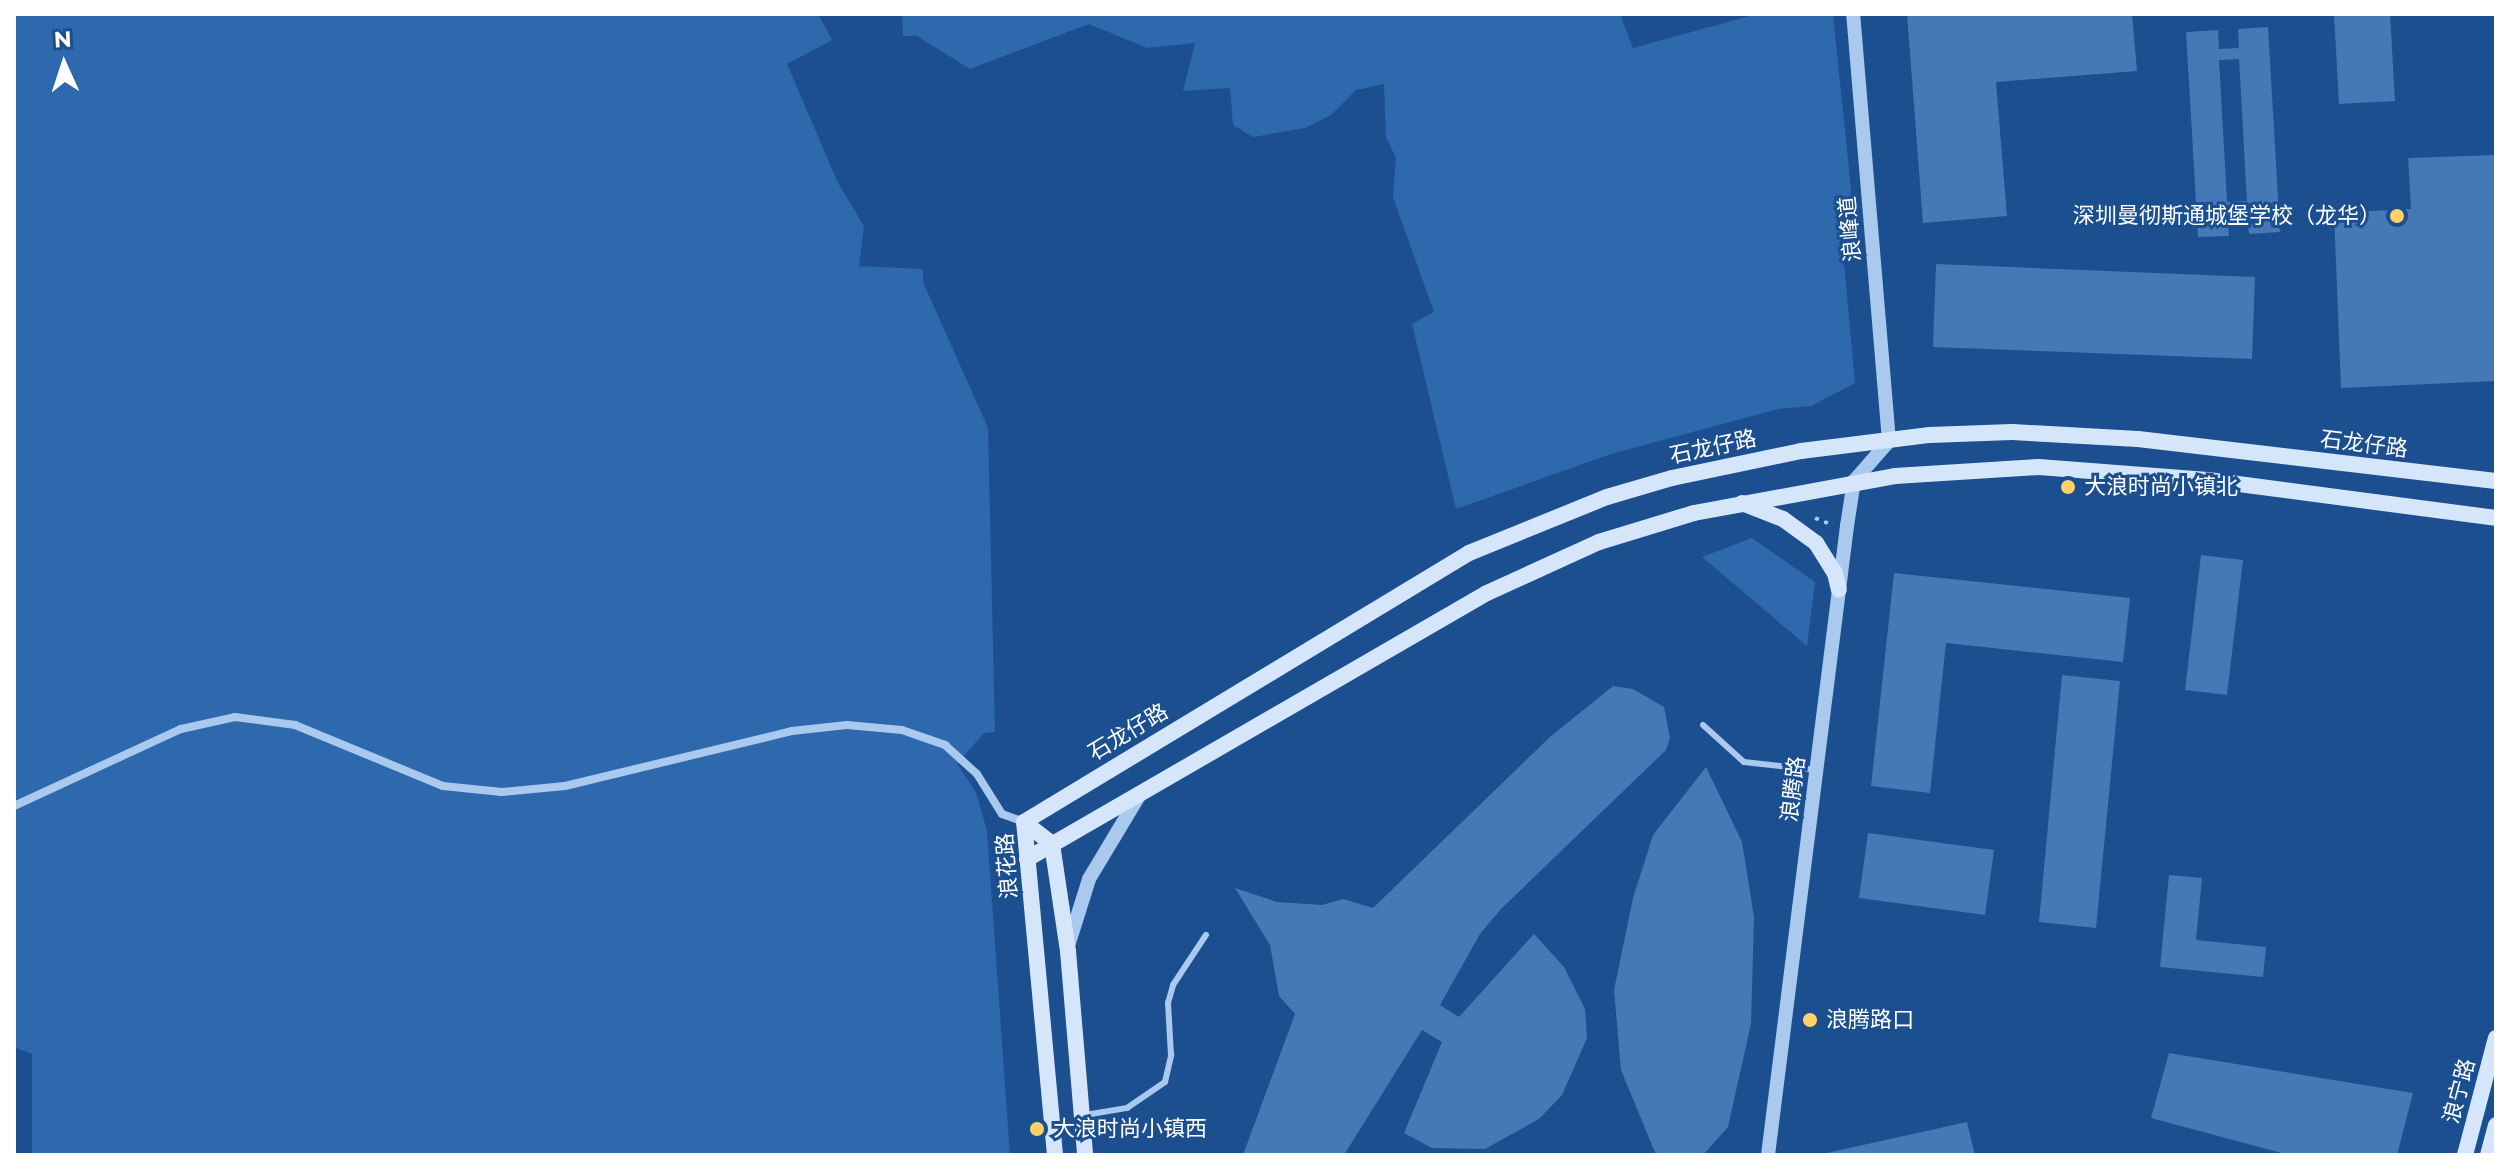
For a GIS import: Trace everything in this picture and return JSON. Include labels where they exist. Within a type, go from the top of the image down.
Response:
[{"type":"main road","name":"石龙仔路","points":[[1024,822],[1372,609],[1510,533],[1672,478],[1801,451],[1930,435],[2073,434],[2496,481]]},
{"type":"main road","points":[[1027,859],[1528,573],[1634,530],[1740,503],[1854,481],[1996,468],[2081,469],[2496,518]]},
{"type":"main road","points":[[1740,503],[1783,519],[1816,543],[1839,590]]},
{"type":"main road","name":"浪花路","points":[[1024,822],[1052,844]]},
{"type":"main road","name":"浪花路","points":[[1024,822],[1055,1155]]},
{"type":"main road","points":[[1052,844],[1068,951],[1085,1155]]},
{"type":"main road","name":"浪宁路","points":[[2465,1155],[2496,1038]]},
{"type":"main road","points":[[2477,1110],[2496,1105]]},
{"type":"main road","points":[[2477,1110],[2496,1124]]},
{"type":"main road","name":"浪宁路","points":[[2488,1155],[2496,1124]]},
{"type":"street","name":"浪峰道","points":[[1853,14],[1889,441]]},
{"type":"street","points":[[1854,481],[1889,441]]},
{"type":"street","name":"浪腾路","points":[[1768,1155],[1854,481]]},
{"type":"street","points":[[14,806],[181,729],[235,717],[295,725],[443,786],[502,792],[565,786],[792,731],[847,725],[902,730],[945,745],[977,774],[1002,814],[1024,822]]},
{"type":"street","points":[[1068,951],[1089,879],[1140,794]]},
{"type":"lane","points":[[1703,725],[1744,762],[1817,770]]},
{"type":"lane","points":[[1081,1116],[1127,1108],[1165,1082],[1171,1055],[1168,1003],[1173,985],[1206,935]]},
{"type":"path","points":[[1811,506],[1813,517],[1830,524]]},
{"type":"shaded area","points":[[14,14],[818,14],[832,40],[787,64],[838,183],[864,226],[859,266],[923,269],[923,282],[988,428],[995,732],[984,733],[957,764],[976,792],[987,831],[1010,1155],[32,1155],[32,1054],[14,1047]]},
{"type":"shaded area","points":[[902,14],[1620,14],[1633,48],[1757,14],[1833,14],[1853,208],[1840,218],[1855,383],[1811,406],[1778,409],[1611,454],[1456,509],[1412,324],[1434,312],[1393,197],[1396,158],[1386,137],[1384,84],[1356,90],[1331,115],[1305,128],[1253,137],[1233,125],[1230,88],[1183,91],[1195,43],[1147,48],[1089,24],[970,69],[917,36],[903,36]]},
{"type":"shaded area","points":[[1752,538],[1815,582],[1807,646],[1702,557]]},
{"type":"building","points":[[1907,14],[2132,14],[2137,71],[1996,82],[2007,216],[1923,223]]},
{"type":"building","points":[[2334,14],[2390,14],[2395,101],[2339,104]]},
{"type":"building","points":[[2268,27],[2280,232],[2249,234],[2247,212],[2227,213],[2229,236],[2198,237],[2186,32],[2218,30],[2219,49],[2239,48],[2238,29]],"holes":[[[2239,59],[2247,201],[2227,202],[2219,60]]]},
{"type":"building","points":[[2496,155],[2496,381],[2341,388],[2334,213],[2411,209],[2408,158]]},
{"type":"building","points":[[1936,264],[2255,277],[2252,359],[1933,347]]},
{"type":"building","points":[[2201,555],[2243,560],[2227,695],[2185,690]]},
{"type":"building","points":[[1894,573],[2130,598],[2123,662],[1946,643],[1930,793],[1871,786]]},
{"type":"building","points":[[2062,675],[2120,681],[2096,928],[2039,922]]},
{"type":"building","points":[[1613,686],[1633,689],[1664,707],[1670,738],[1666,750],[1501,909],[1480,934],[1440,1005],[1459,1017],[1534,934],[1564,967],[1585,1009],[1587,1038],[1562,1095],[1539,1119],[1485,1149],[1432,1148],[1404,1133],[1442,1042],[1422,1030],[1344,1155],[1243,1155],[1295,1014],[1279,996],[1270,945],[1235,888],[1277,902],[1322,905],[1343,899],[1373,908],[1550,737]]},
{"type":"building","points":[[1706,767],[1742,842],[1754,917],[1751,1024],[1728,1127],[1703,1155],[1656,1155],[1621,1070],[1614,990],[1633,898],[1653,835]]},
{"type":"building","points":[[1868,833],[1994,850],[1985,915],[1859,898]]},
{"type":"building","points":[[2169,875],[2202,878],[2196,940],[2266,947],[2263,977],[2160,967]]},
{"type":"building","points":[[2169,1053],[2413,1093],[2397,1155],[2289,1155],[2151,1118]]},
{"type":"building","points":[[1967,1122],[1975,1155],[1822,1155],[1822,1154]]},
{"type":"place","name":"深圳曼彻斯通城堡学校（龙华）","points":[[2397,216]]},
{"type":"place","name":"大浪时尚小镇北","points":[[2068,487]]},
{"type":"place","name":"浪腾路口","points":[[1810,1020]]},
{"type":"place","name":"大浪时尚小镇西","points":[[1037,1129]]}]
